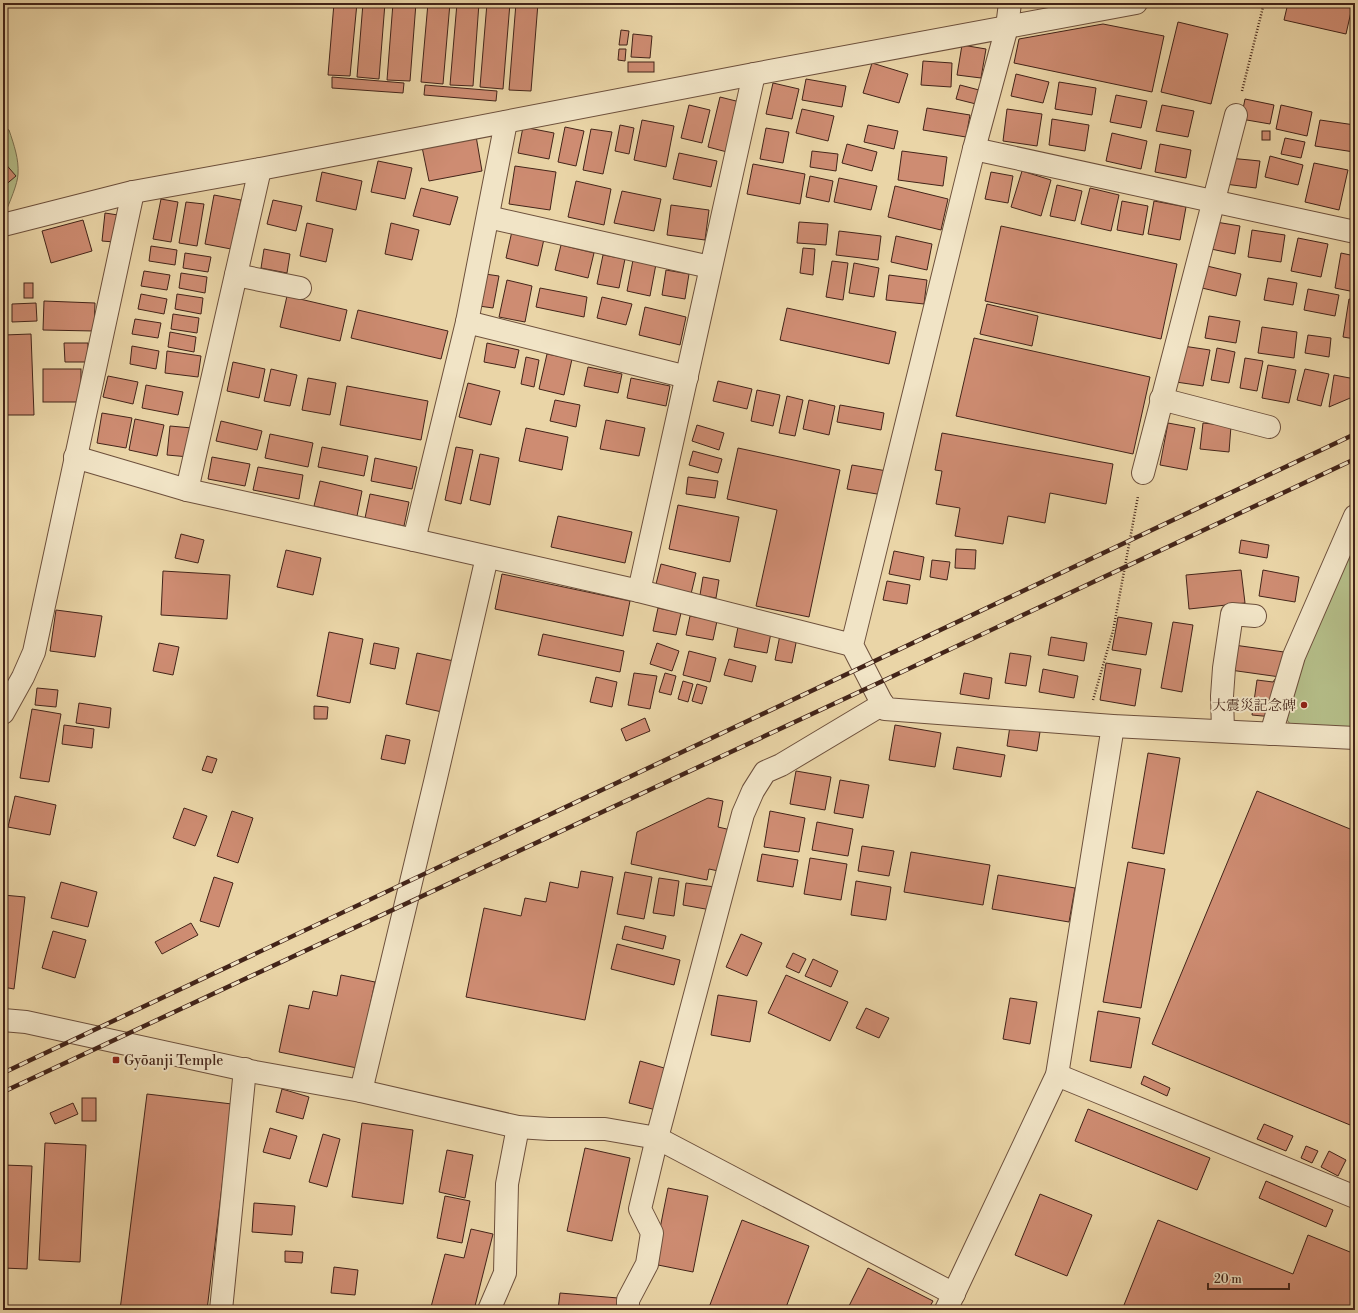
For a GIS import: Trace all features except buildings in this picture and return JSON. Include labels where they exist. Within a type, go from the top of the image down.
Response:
[{"type":"street","points":[[1010,3],[1007,27],[974,149],[852,645],[885,709],[1113,726],[1355,738]]},
{"type":"street","points":[[3,225],[133,192],[1136,3]]},
{"type":"street","points":[[639,592],[754,74]]},
{"type":"street","points":[[1142,473],[1236,115]]},
{"type":"street","points":[[414,540],[467,322],[506,122]]},
{"type":"street","points":[[974,149],[1355,232]]},
{"type":"street","points":[[187,490],[260,169]]},
{"type":"street","points":[[3,713],[34,652],[133,192]]},
{"type":"street","points":[[488,217],[710,267]]},
{"type":"street","points":[[236,274],[300,288]]},
{"type":"street","points":[[467,322],[687,377]]},
{"type":"street","points":[[1161,399],[1269,427]]},
{"type":"street","points":[[75,457],[187,490],[639,592],[852,645]]},
{"type":"street","points":[[1271,734],[1294,656],[1355,516]]},
{"type":"street","points":[[361,1091],[487,557]]},
{"type":"street","points":[[1223,731],[1224,668],[1232,614],[1255,616]]},
{"type":"street","points":[[628,1310],[628,1300],[647,1264],[652,1233],[640,1209],[657,1138],[743,814],[753,791],[765,772],[781,765],[883,704]]},
{"type":"street","points":[[3,1020],[26,1022],[245,1069],[361,1091],[518,1127],[549,1129],[605,1129],[657,1138],[950,1302],[1057,1075],[1113,726]]},
{"type":"street","points":[[221,1310],[245,1069]]},
{"type":"street","points":[[1057,1075],[1355,1197]]},
{"type":"street","points":[[489,1310],[505,1273],[507,1184],[518,1127]]},
{"type":"path","points":[[1236,115],[1264,3]]},
{"type":"path","points":[[1087,724],[1113,631],[1142,473]]},
{"type":"green space","points":[[3,127],[9,130],[16,152],[18,178],[11,199],[5,213],[3,214]]},
{"type":"green space","points":[[1355,513],[1355,728],[1290,724],[1282,713]]},
{"type":"railway","points":[[3,1073],[1355,434]]},
{"type":"railway","points":[[3,1092],[1355,459]]},
{"type":"place","name":"大震災記念碑","points":[[1304,705]]},
{"type":"place","name":"Gyōanji Temple","points":[[116,1060]]}]
